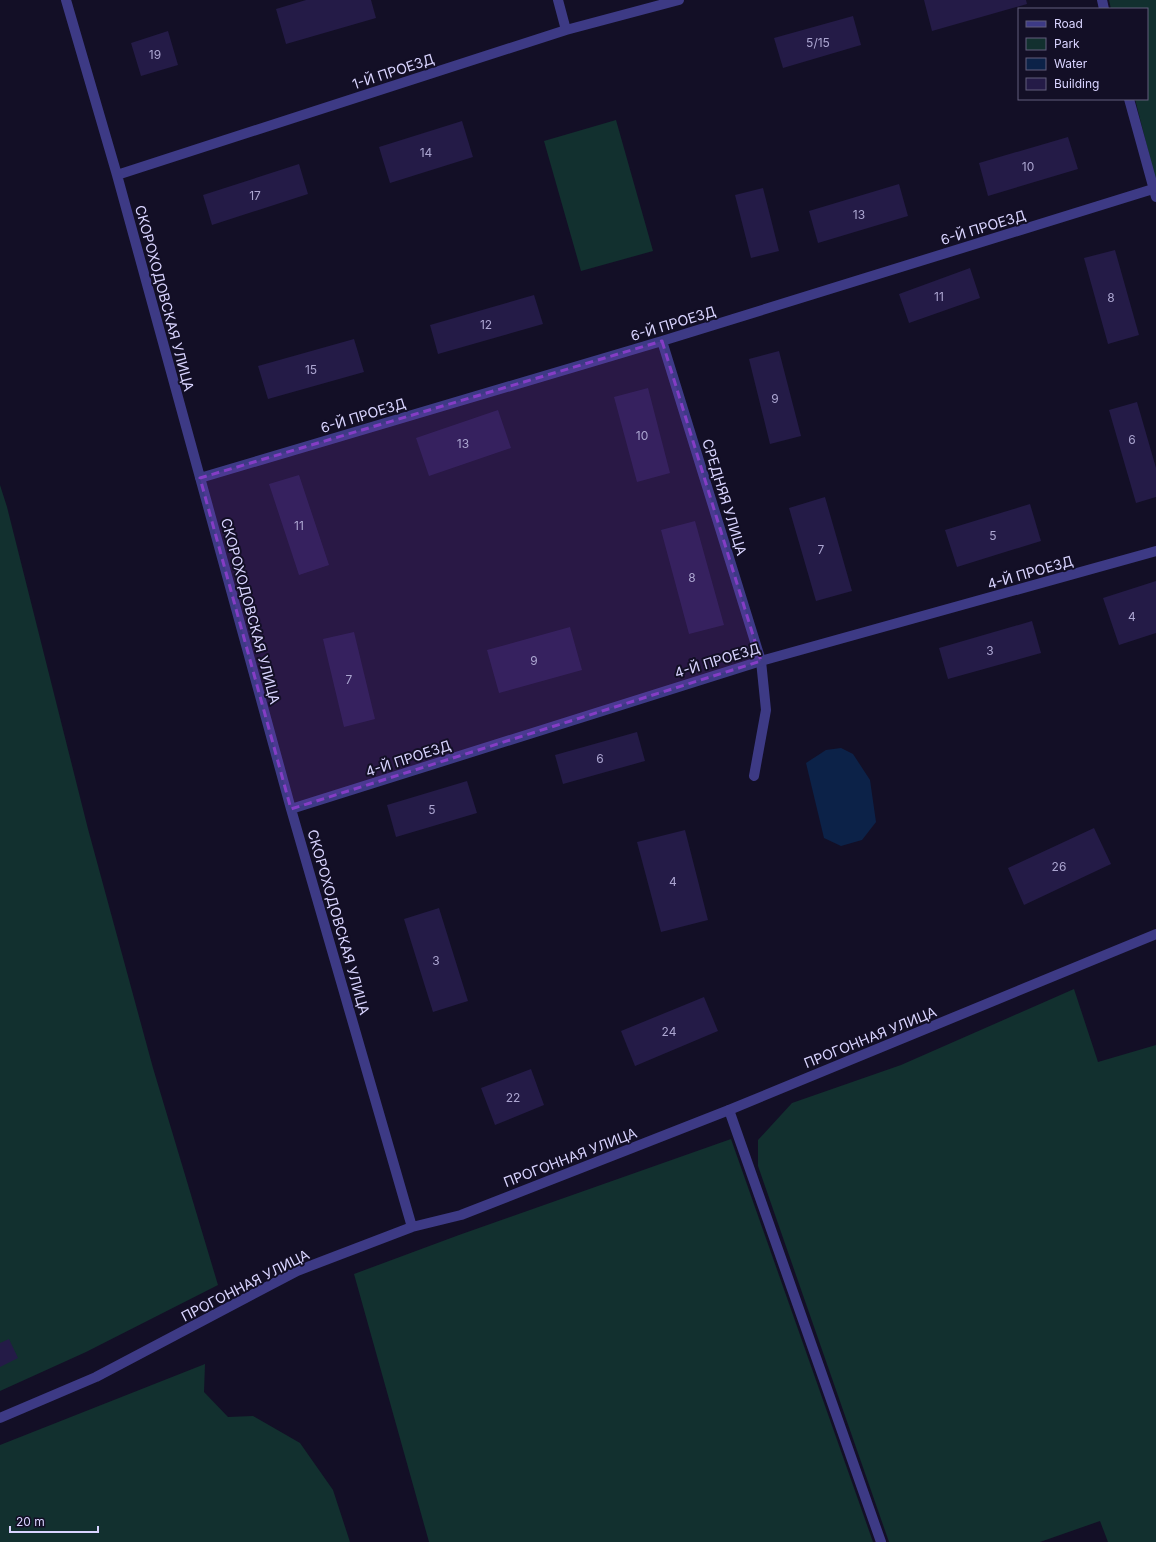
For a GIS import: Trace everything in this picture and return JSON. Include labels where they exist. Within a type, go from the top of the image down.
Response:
[{"type":"street","name":"СКОРОХОДОВСКАЯ УЛИЦА","points":[[66,0],[117,175],[291,809],[412,1228]]},
{"type":"street","points":[[558,0],[566,30]]},
{"type":"street","name":"1-Й ПРОЕЗД","points":[[117,175],[566,30],[679,0]]},
{"type":"street","points":[[1129,100],[1155,193]]},
{"type":"street","name":"6-Й ПРОЕЗД","points":[[200,478],[1155,193]]},
{"type":"street","name":"СРЕДНЯЯ УЛИЦА","points":[[662,341],[761,661],[766,710],[754,776]]},
{"type":"street","name":"4-Й ПРОЕЗД","points":[[291,809],[761,661],[1156,551]]},
{"type":"street","name":"ПРОГОННАЯ УЛИЦА","points":[[0,1418],[96,1377],[298,1271],[412,1228],[461,1215],[729,1110],[1156,934]]},
{"type":"street","points":[[729,1110],[881,1542]]},
{"type":"highlighted area","points":[[662,341],[761,661],[291,809],[200,478]]},
{"type":"green space","points":[[1109,0],[1156,0],[1156,182],[1135,100],[1148,100],[1148,8],[1111,8]]},
{"type":"green space","points":[[616,120],[653,251],[581,271],[544,141]]},
{"type":"green space","points":[[0,485],[7,507],[88,829],[153,1068],[218,1285],[86,1352],[0,1391]]},
{"type":"green space","points":[[1074,989],[1098,1062],[1156,1045],[1156,1542],[1108,1542],[1100,1521],[1040,1542],[889,1542],[758,1166],[758,1140],[792,1103],[901,1065]]},
{"type":"green space","points":[[731,1139],[873,1542],[429,1542],[354,1274],[459,1235]]},
{"type":"green space","points":[[205,1364],[204,1392],[228,1417],[253,1416],[300,1443],[333,1490],[350,1542],[0,1542],[0,1445]]},
{"type":"water","points":[[841,748],[853,754],[870,780],[876,822],[862,840],[841,846],[824,838],[806,763],[826,750]]},
{"type":"building","points":[[306,0],[371,0],[376,18],[286,44],[276,9]]},
{"type":"building","points":[[924,0],[1026,0],[1027,4],[932,31]]},
{"type":"building","points":[[853,16],[861,45],[783,68],[774,38]]},
{"type":"building","points":[[168,31],[178,65],[141,76],[131,43]]},
{"type":"building","points":[[462,121],[473,157],[390,183],[379,147]]},
{"type":"building","points":[[1068,137],[1078,169],[988,196],[979,163]]},
{"type":"building","points":[[299,164],[308,194],[212,225],[203,195]]},
{"type":"building","points":[[899,184],[908,216],[818,243],[809,211]]},
{"type":"building","points":[[763,188],[779,251],[751,258],[735,195]]},
{"type":"building","points":[[1115,250],[1139,335],[1108,344],[1084,258]]},
{"type":"building","points":[[970,268],[980,298],[909,323],[899,294]]},
{"type":"building","points":[[534,295],[543,324],[438,354],[430,325]]},
{"type":"building","points":[[354,339],[364,372],[268,399],[258,366]]},
{"type":"building","points":[[779,351],[801,436],[770,444],[749,359]]},
{"type":"building","points":[[648,388],[670,473],[637,482],[614,397]]},
{"type":"building","points":[[1137,402],[1156,468],[1156,497],[1136,503],[1109,410]]},
{"type":"building","points":[[498,410],[511,448],[429,476],[416,438]]},
{"type":"building","points":[[299,475],[329,565],[299,575],[269,484]]},
{"type":"building","points":[[825,497],[852,591],[816,601],[789,508]]},
{"type":"building","points":[[1030,504],[1041,541],[957,567],[945,530]]},
{"type":"building","points":[[695,521],[724,625],[689,634],[661,530]]},
{"type":"building","points":[[1156,581],[1156,633],[1119,645],[1103,598]]},
{"type":"building","points":[[1032,621],[1041,653],[948,679],[939,648]]},
{"type":"building","points":[[570,627],[582,670],[499,693],[487,650]]},
{"type":"building","points":[[354,632],[375,719],[344,727],[323,639]]},
{"type":"building","points":[[637,732],[645,761],[563,784],[555,755]]},
{"type":"building","points":[[467,781],[477,813],[396,837],[387,805]]},
{"type":"building","points":[[1094,828],[1111,864],[1024,905],[1008,868]]},
{"type":"building","points":[[685,830],[708,920],[661,932],[637,842]]},
{"type":"building","points":[[439,908],[468,1001],[433,1012],[404,919]]},
{"type":"building","points":[[704,997],[718,1031],[635,1066],[621,1031]]},
{"type":"building","points":[[531,1069],[544,1105],[495,1125],[481,1088]]},
{"type":"building","points":[[9,1339],[18,1358],[0,1367],[0,1343]]}]
